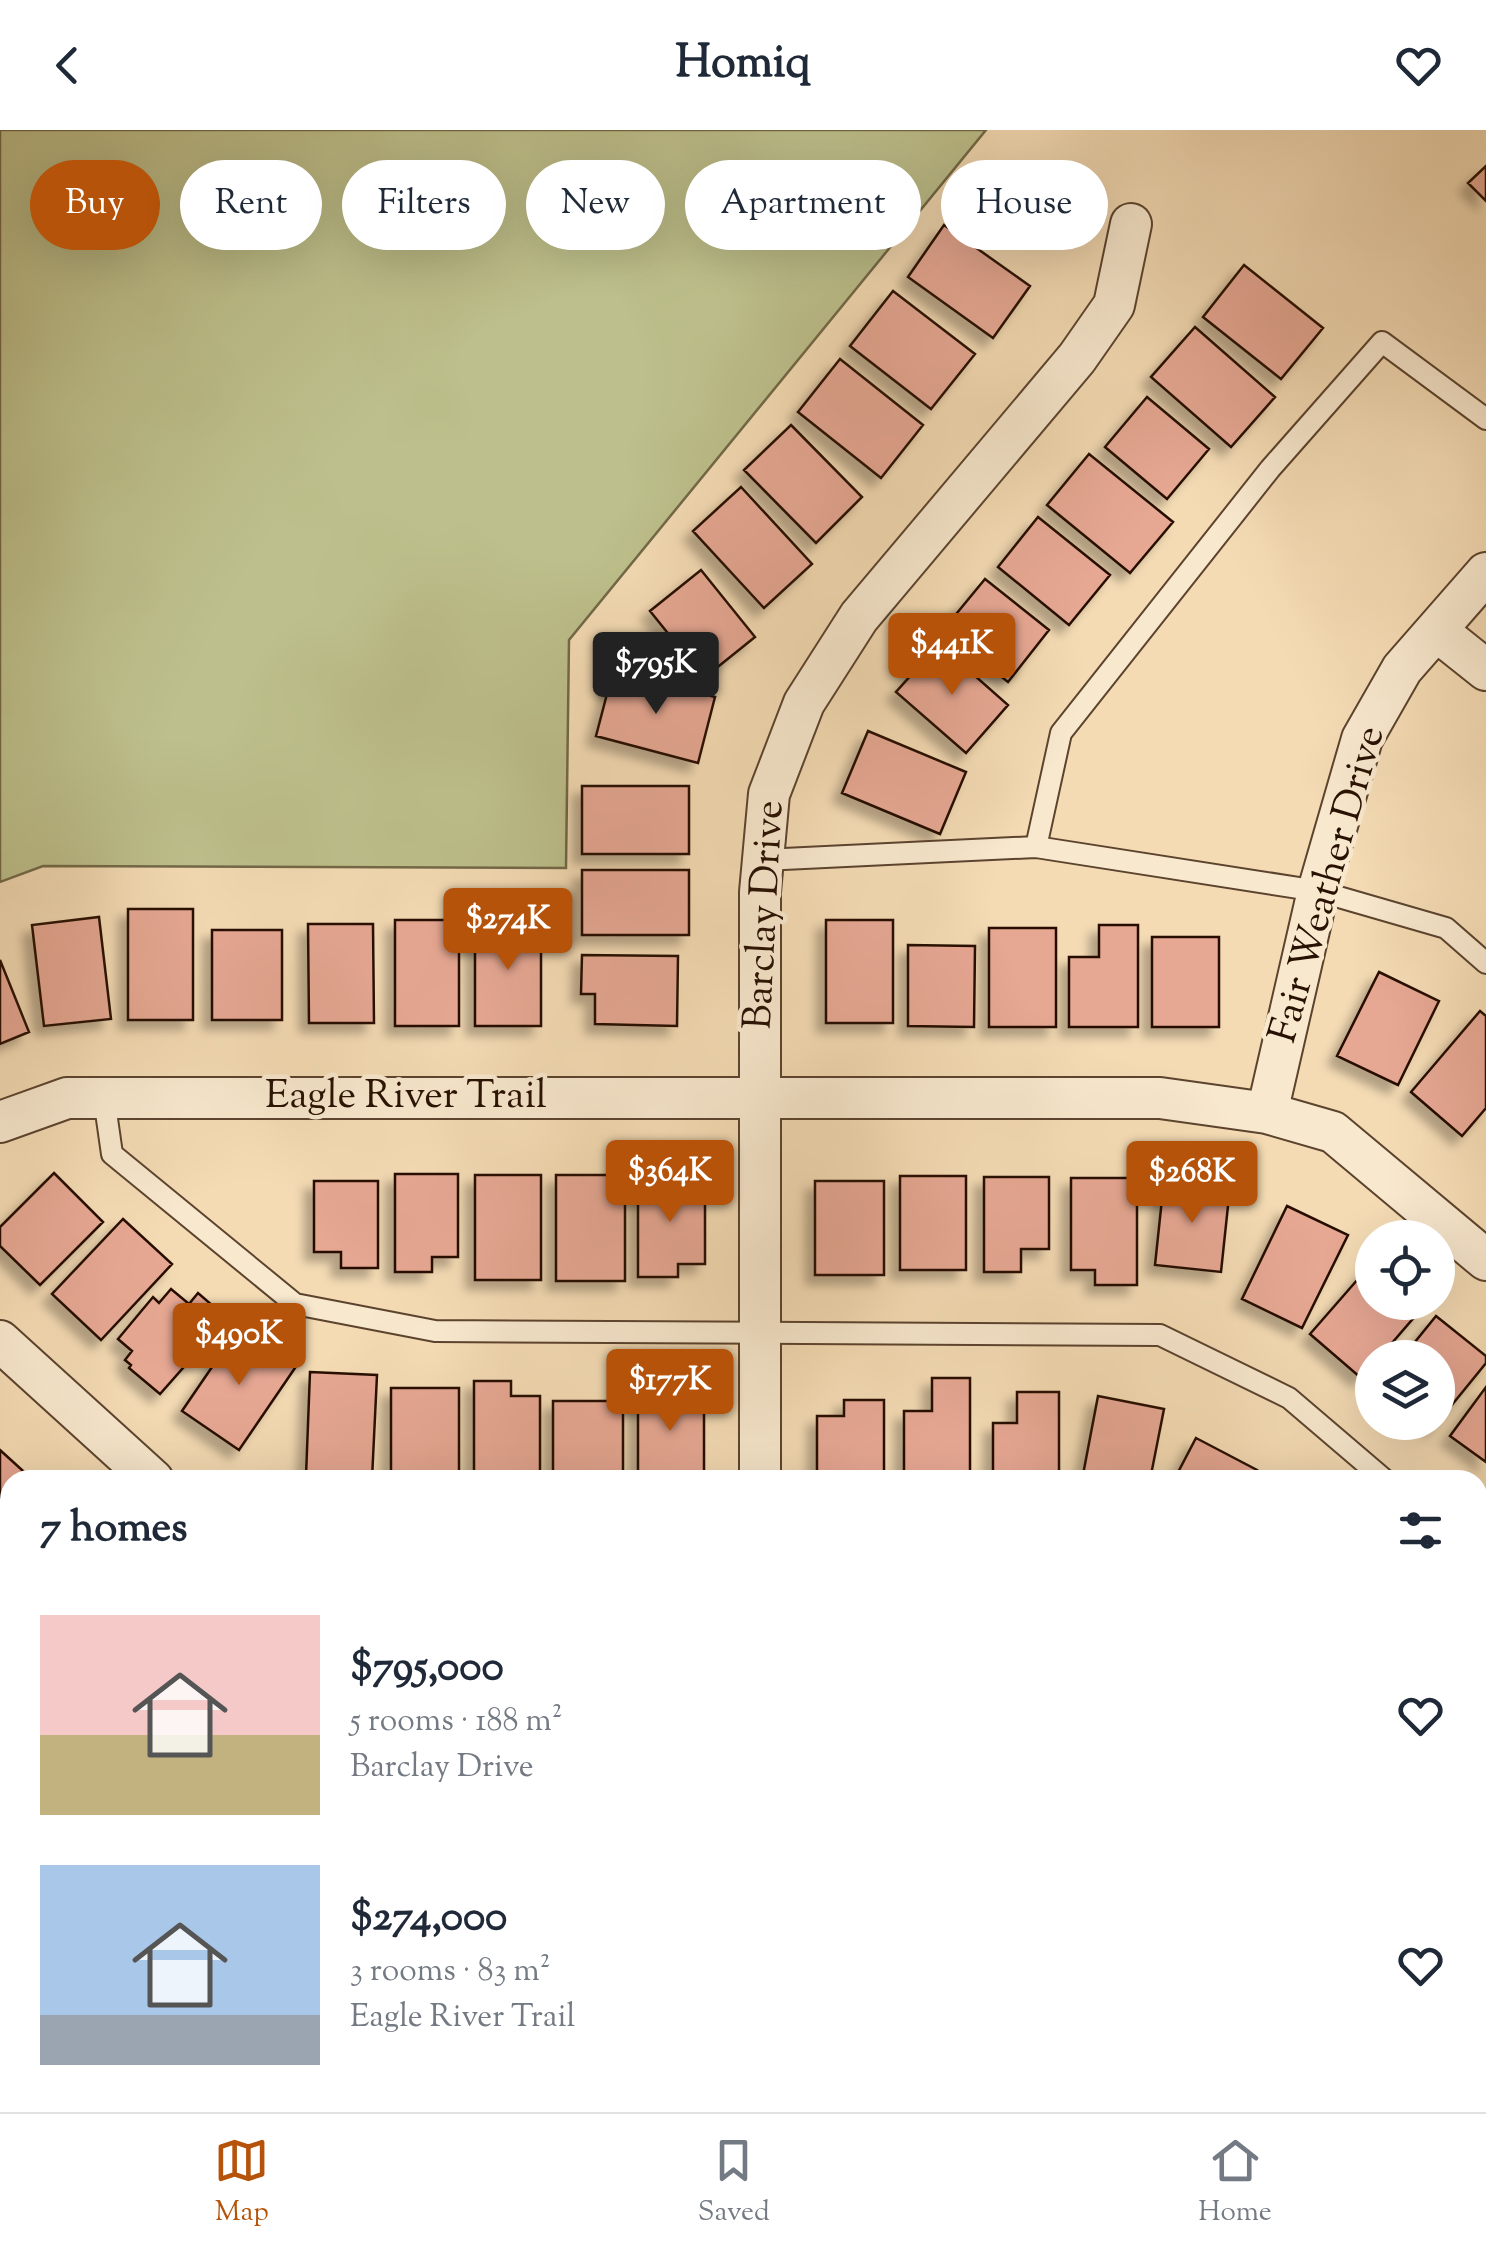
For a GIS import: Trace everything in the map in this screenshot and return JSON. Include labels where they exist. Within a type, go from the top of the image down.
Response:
[{"type":"street","name":"Barclay Drive","points":[[760,1470],[758,1098],[763,860],[769,794],[804,703],[859,616],[1077,358],[1114,305],[1132,224]]},
{"type":"street","name":"Fair Weather Drive","points":[[1267,1113],[1318,891],[1362,739],[1402,669],[1486,573]]},
{"type":"street","points":[[1437,632],[1486,670]]},
{"type":"street","name":"Eagle River Trail","points":[[0,1122],[67,1098],[1160,1098],[1267,1113],[1334,1132],[1486,1260]]},
{"type":"street","points":[[0,1341],[142,1470]]},
{"type":"lane","points":[[1036,848],[1061,733],[1270,469],[1382,342],[1486,419]]},
{"type":"lane","points":[[763,860],[1036,848],[1318,891],[1446,928],[1486,963]]},
{"type":"lane","points":[[104,1098],[112,1154],[295,1304],[435,1330],[1160,1335],[1289,1398],[1373,1470]]},
{"type":"green space","points":[[0,130],[986,130],[961,160],[941,160],[941,185],[921,209],[921,160],[685,160],[685,250],[888,250],[569,640],[566,868],[43,866],[0,882]]},
{"type":"building","points":[[1486,166],[1486,201],[1468,183]]},
{"type":"building","points":[[941,229],[941,250],[979,250],[1030,286],[993,338],[908,277]]},
{"type":"building","points":[[1244,265],[1323,328],[1281,379],[1203,317]]},
{"type":"building","points":[[893,291],[975,354],[931,409],[850,346]]},
{"type":"building","points":[[1195,327],[1275,397],[1231,447],[1151,377]]},
{"type":"building","points":[[840,359],[923,425],[881,478],[798,412]]},
{"type":"building","points":[[1147,397],[1209,449],[1167,499],[1105,447]]},
{"type":"building","points":[[791,425],[862,497],[816,543],[744,470]]},
{"type":"building","points":[[1089,454],[1173,522],[1130,573],[1047,505]]},
{"type":"building","points":[[741,487],[812,564],[764,608],[693,531]]},
{"type":"building","points":[[1038,517],[1110,575],[1069,625],[998,567]]},
{"type":"building","points":[[701,570],[755,637],[704,678],[650,611]]},
{"type":"building","points":[[985,579],[1049,630],[1008,682],[943,630]]},
{"type":"building","points":[[939,644],[1008,705],[966,753],[896,692]]},
{"type":"building","points":[[613,671],[715,697],[698,763],[596,736]]},
{"type":"building","points":[[868,731],[966,772],[940,834],[842,793]]},
{"type":"building","points":[[582,786],[689,786],[689,854],[582,854]]},
{"type":"building","points":[[582,870],[689,870],[689,935],[582,935]]},
{"type":"building","points":[[128,909],[193,909],[193,1020],[128,1020]]},
{"type":"building","points":[[99,917],[111,1019],[44,1026],[32,925]]},
{"type":"building","points":[[395,920],[459,920],[459,1026],[395,1026]]},
{"type":"building","points":[[475,920],[541,920],[541,1026],[475,1026]]},
{"type":"building","points":[[826,920],[893,920],[893,1023],[826,1023]]},
{"type":"building","points":[[308,924],[373,924],[374,1023],[309,1023]]},
{"type":"building","points":[[1099,925],[1138,925],[1138,1027],[1069,1027],[1069,957],[1099,957]]},
{"type":"building","points":[[989,928],[1056,928],[1056,1027],[989,1027]]},
{"type":"building","points":[[212,930],[282,930],[282,1020],[212,1020]]},
{"type":"building","points":[[1152,937],[1219,937],[1219,1027],[1152,1027]]},
{"type":"building","points":[[908,945],[975,946],[974,1027],[908,1026]]},
{"type":"building","points":[[582,955],[678,956],[677,1026],[595,1024],[595,994],[581,994]]},
{"type":"building","points":[[0,960],[29,1032],[0,1044]]},
{"type":"building","points":[[1379,972],[1439,1001],[1398,1085],[1337,1056]]},
{"type":"building","points":[[1480,1011],[1486,1016],[1486,1108],[1462,1136],[1411,1092]]},
{"type":"building","points":[[54,1173],[103,1222],[40,1285],[0,1246],[0,1227]]},
{"type":"building","points":[[395,1174],[458,1174],[458,1257],[432,1257],[432,1272],[395,1272]]},
{"type":"building","points":[[475,1175],[541,1175],[541,1280],[475,1280]]},
{"type":"building","points":[[556,1175],[625,1175],[625,1281],[556,1281]]},
{"type":"building","points":[[900,1176],[966,1176],[966,1270],[900,1270]]},
{"type":"building","points":[[638,1177],[705,1177],[705,1264],[678,1264],[678,1277],[638,1277]]},
{"type":"building","points":[[984,1177],[1049,1177],[1049,1249],[1021,1249],[1021,1272],[984,1272]]},
{"type":"building","points":[[1071,1178],[1137,1178],[1137,1285],[1095,1285],[1095,1270],[1071,1270]]},
{"type":"building","points":[[1164,1180],[1230,1187],[1221,1272],[1155,1265]]},
{"type":"building","points":[[314,1181],[378,1181],[378,1268],[341,1268],[341,1252],[314,1252]]},
{"type":"building","points":[[815,1181],[884,1181],[884,1275],[815,1275]]},
{"type":"building","points":[[1287,1206],[1348,1235],[1302,1328],[1242,1299]]},
{"type":"building","points":[[123,1219],[172,1264],[101,1340],[52,1294]]},
{"type":"building","points":[[1355,1282],[1355,1320],[1412,1320],[1395,1340],[1355,1340],[1355,1373],[1310,1334]]},
{"type":"building","points":[[171,1289],[189,1304],[198,1293],[227,1318],[160,1394],[129,1368],[131,1365],[125,1360],[132,1351],[118,1339],[153,1297],[159,1303]]},
{"type":"building","points":[[1433,1320],[1441,1320],[1486,1356],[1486,1363],[1455,1401],[1455,1340],[1417,1340]]},
{"type":"building","points":[[240,1326],[297,1365],[239,1450],[182,1411]]},
{"type":"building","points":[[310,1372],[377,1375],[372,1470],[306,1470]]},
{"type":"building","points":[[932,1378],[970,1378],[970,1470],[904,1470],[904,1411],[932,1411]]},
{"type":"building","points":[[474,1381],[511,1381],[511,1396],[540,1396],[540,1470],[474,1470]]},
{"type":"building","points":[[638,1383],[676,1383],[676,1396],[704,1396],[704,1470],[638,1470]]},
{"type":"building","points":[[1486,1387],[1486,1462],[1455,1440],[1455,1429]]},
{"type":"building","points":[[391,1388],[459,1388],[459,1470],[391,1470]]},
{"type":"building","points":[[1017,1392],[1059,1392],[1059,1470],[993,1470],[993,1423],[1017,1423]]},
{"type":"building","points":[[1098,1396],[1164,1409],[1152,1470],[1084,1470]]},
{"type":"building","points":[[844,1400],[884,1400],[884,1470],[817,1470],[817,1416],[844,1416]]},
{"type":"building","points":[[553,1401],[623,1401],[623,1470],[553,1470]]},
{"type":"building","points":[[1196,1438],[1257,1470],[1179,1470]]},
{"type":"building","points":[[0,1450],[22,1470],[0,1470]]}]
